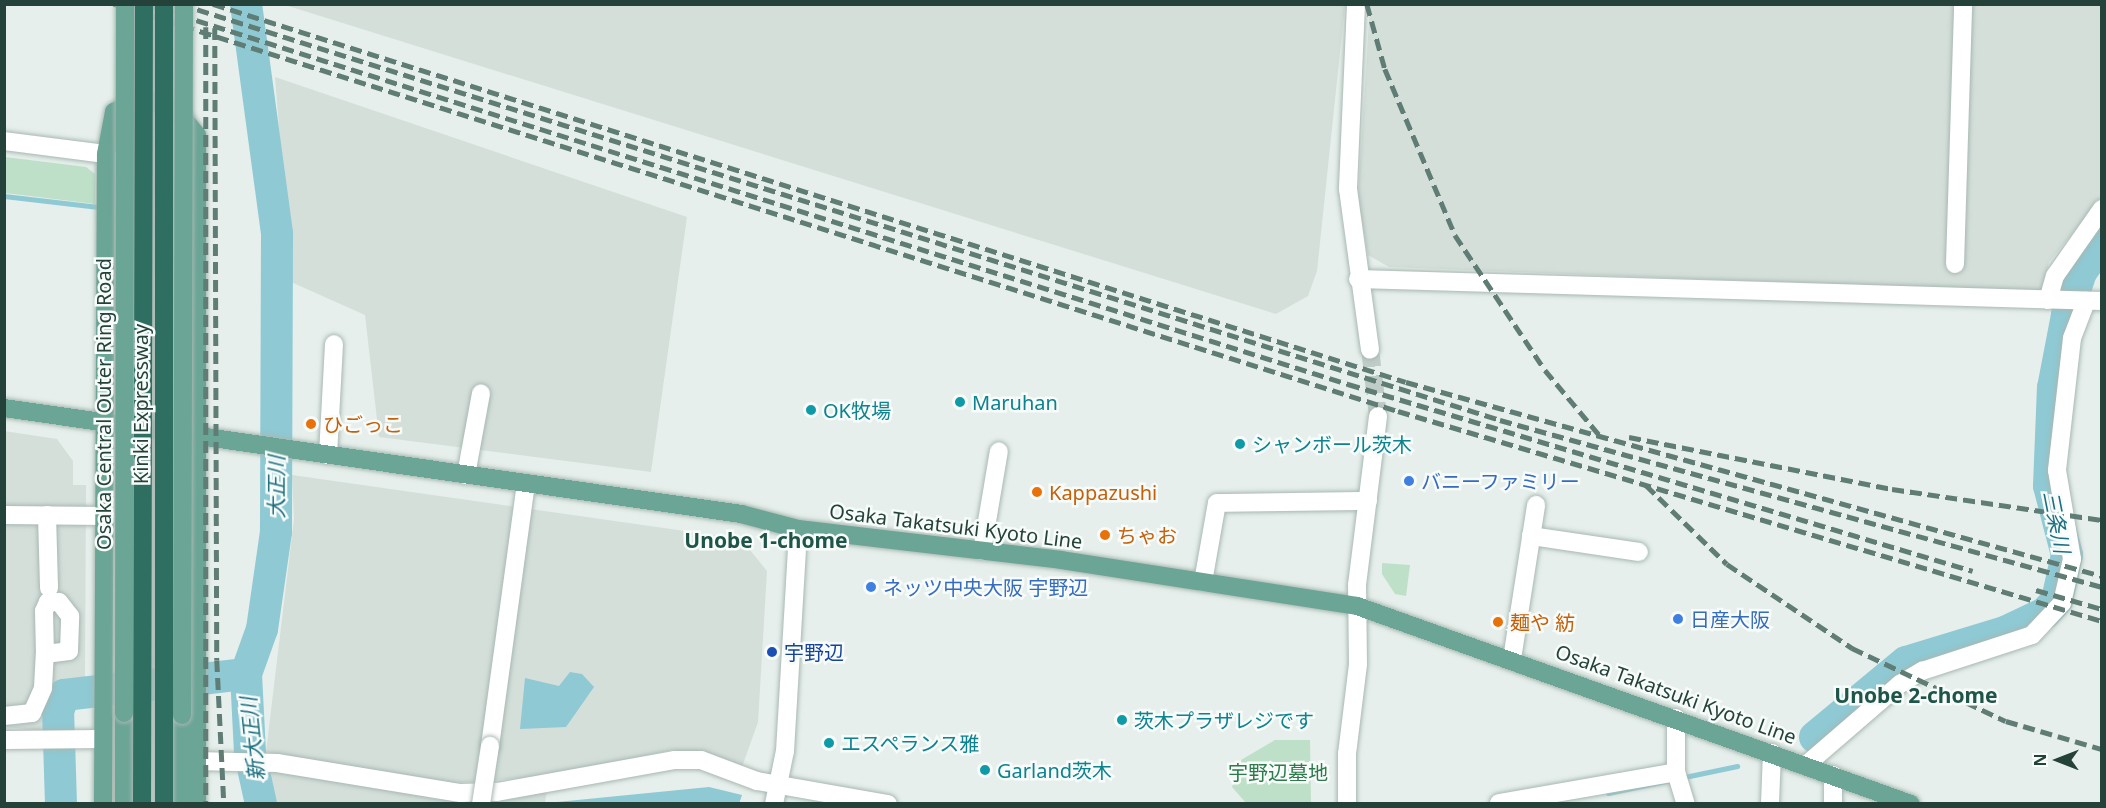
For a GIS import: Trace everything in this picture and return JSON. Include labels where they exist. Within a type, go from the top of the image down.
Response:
[{"type":"highway","name":"Kinki Expressway","points":[[142,804],[144,4]]},
{"type":"highway","name":"Kinki Expressway","points":[[164,4],[164,804]]},
{"type":"main road","name":"Osaka Central Outer Ring Road","points":[[124,804],[125,4]]},
{"type":"main road","points":[[184,4],[189,715],[196,761],[197,804]]},
{"type":"main road","points":[[103,804],[101,676],[105,516],[106,154],[114,112],[131,103],[160,103],[179,113],[196,135],[199,638],[198,666],[189,715],[181,804]]},
{"type":"main road","name":"Osaka Takatsuki Kyoto Line","points":[[4,408],[741,514],[798,529],[982,550],[1357,606],[1512,659],[1910,804]]},
{"type":"main road","points":[[102,639],[199,638]]},
{"type":"street","points":[[1356,4],[1348,189],[1358,279],[1370,349]]},
{"type":"street","points":[[1955,264],[1963,4]]},
{"type":"street","points":[[4,141],[106,154]]},
{"type":"street","points":[[2052,300],[2055,276],[2102,209]]},
{"type":"street","points":[[1358,279],[2088,301],[2072,338],[2057,470],[2072,558],[2062,603],[2032,636],[1922,670],[1900,684],[1806,765]]},
{"type":"street","points":[[328,455],[334,344]]},
{"type":"street","points":[[466,475],[480,393]]},
{"type":"street","points":[[1347,804],[1357,606],[1378,416]]},
{"type":"street","points":[[982,550],[999,451]]},
{"type":"street","points":[[481,804],[526,484]]},
{"type":"street","points":[[1203,582],[1217,503],[1368,501]]},
{"type":"street","points":[[1512,659],[1536,505]]},
{"type":"street","points":[[4,515],[105,516]]},
{"type":"street","points":[[47,515],[49,588]]},
{"type":"street","points":[[774,804],[781,783],[798,529]]},
{"type":"street","points":[[1531,536],[1639,552]]},
{"type":"street","points":[[4,716],[24,717],[36,708],[45,654]]},
{"type":"street","points":[[1676,718],[1676,772],[1686,804]]},
{"type":"street","points":[[4,740],[101,739]]},
{"type":"street","points":[[1770,804],[1772,753]]},
{"type":"street","points":[[196,761],[231,764],[266,763],[461,793],[496,792],[675,760],[701,760],[756,781],[781,783],[888,804]]},
{"type":"street","points":[[1499,803],[1676,772]]},
{"type":"street","points":[[1833,775],[1833,804]]},
{"type":"shaded area","points":[[285,5],[1345,5],[1317,271],[1308,296],[1276,314]]},
{"type":"shaded area","points":[[1370,5],[2101,5],[2101,198],[2049,262],[2042,292],[1389,267],[1368,255],[1358,197]]},
{"type":"shaded area","points":[[275,77],[687,217],[651,472],[379,437],[365,315],[291,282]]},
{"type":"shaded area","points":[[4,431],[57,439],[73,461],[73,485],[86,485],[85,678],[59,682],[45,703],[44,731],[5,727]]},
{"type":"shaded area","points":[[292,475],[741,539],[767,571],[758,722],[741,770],[672,750],[549,776],[452,783],[266,752],[294,519]]},
{"type":"shaded area","points":[[267,770],[451,799],[547,789],[545,803],[274,803]]},
{"type":"green space","points":[[5,157],[86,167],[95,174],[95,204],[5,193]]},
{"type":"green space","points":[[1382,563],[1410,565],[1406,596],[1395,594],[1382,574]]},
{"type":"green space","name":"宇野辺墓地","points":[[1275,740],[1310,740],[1311,803],[1246,803],[1232,787],[1241,760]]},
{"type":"water","points":[[570,672],[582,674],[594,687],[566,727],[520,729],[525,678],[559,686]]},
{"type":"water","points":[[709,787],[742,795],[739,804],[547,803]]},
{"type":"waterway","name":"大正川","points":[[246,4],[277,234],[276,532],[262,629],[246,674],[250,754],[261,804]]},
{"type":"waterway","points":[[4,196],[98,207]]},
{"type":"waterway","name":"三条川","points":[[1815,737],[1906,662],[2005,632],[2045,613],[2057,600],[2067,555],[2049,486],[2053,388],[2067,315],[2081,272],[2102,243]]},
{"type":"waterway","name":"大正川","points":[[61,804],[58,711],[64,695],[246,674]]},
{"type":"waterway","name":"三条川","points":[[1608,793],[1737,766]]},
{"type":"tunnel","points":[[1370,349],[1378,416]]},
{"type":"railway","points":[[114,4],[1398,411],[2102,621]]},
{"type":"railway","points":[[145,4],[1348,384],[1973,571]]},
{"type":"railway","points":[[180,4],[1500,420],[2102,587]]},
{"type":"railway","points":[[213,4],[1406,382],[2102,576]]},
{"type":"railway","points":[[1367,4],[1385,69],[1455,235],[1545,370],[1601,437]]},
{"type":"railway","points":[[206,27],[206,804]]},
{"type":"railway","points":[[215,28],[217,660],[224,804]]},
{"type":"railway","points":[[1629,437],[1892,489],[2102,520]]},
{"type":"railway","points":[[1646,485],[1727,564],[1852,648],[2006,721],[2102,749]]},
{"type":"railway","points":[[2036,590],[2102,609]]},
{"type":"place","name":"Maruhan","points":[[960,402]]},
{"type":"place","name":"OK牧場","points":[[811,410]]},
{"type":"place","name":"ひごっこ","points":[[311,424]]},
{"type":"place","name":"シャンボール茨木","points":[[1240,444]]},
{"type":"place","name":"バニーファミリー","points":[[1409,481]]},
{"type":"place","name":"Kappazushi","points":[[1037,492]]},
{"type":"place","name":"ちゃお","points":[[1105,535]]},
{"type":"place","name":"ネッツ中央大阪 宇野辺","points":[[871,587]]},
{"type":"place","name":"日産大阪","points":[[1678,619]]},
{"type":"place","name":"麺や 紡","points":[[1498,622]]},
{"type":"place","name":"宇野辺","points":[[772,652]]},
{"type":"place","name":"茨木プラザレジです","points":[[1122,720]]},
{"type":"place","name":"エスペランス雅","points":[[829,743]]},
{"type":"place","name":"Garland茨木","points":[[985,770]]},
{"type":"district","name":"Unobe 1-chome","points":[[766,540]]},
{"type":"district","name":"Unobe 2-chome","points":[[1916,695]]},
{"type":"water label","name":"新大正川","points":[[252,739]]}]
